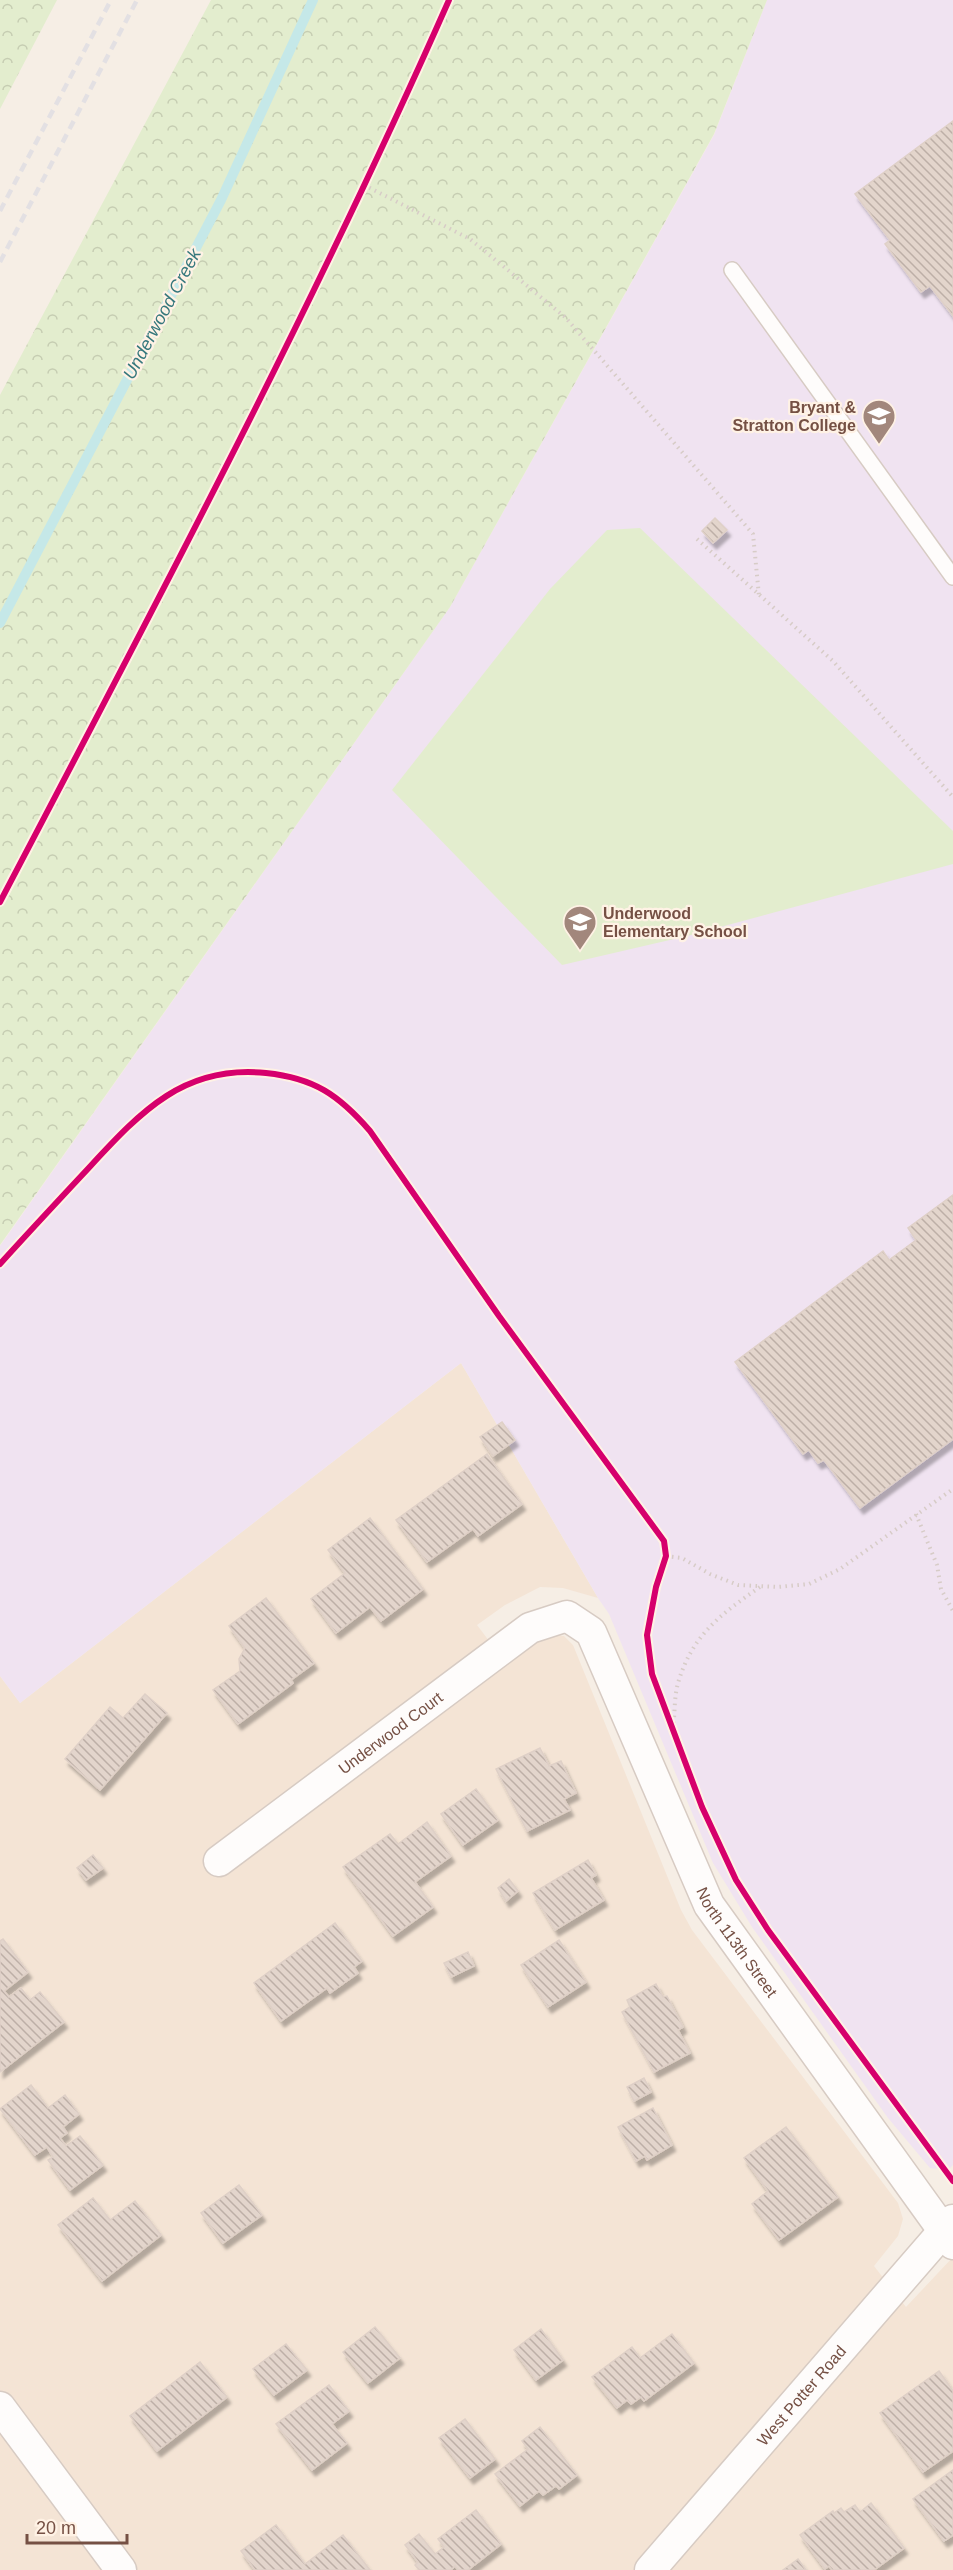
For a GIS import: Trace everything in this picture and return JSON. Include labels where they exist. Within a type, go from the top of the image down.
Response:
[{"type":"street","name":"Underwood Court","points":[[219,1861],[530,1628],[567,1616]]},
{"type":"street","name":"North 113th Street","points":[[567,1616],[591,1632],[709,1905],[950,2232]]},
{"type":"street","name":"West Potter Road","points":[[654,2568],[950,2232]]},
{"type":"street","points":[[0,2407],[121,2570]]},
{"type":"lane","points":[[732,270],[953,577]]},
{"type":"path","points":[[360,195],[369,175]]},
{"type":"path","points":[[364,185],[470,239],[565,316],[753,534],[759,596]]},
{"type":"path","points":[[697,539],[832,661],[953,797]]},
{"type":"path","points":[[666,1557],[682,1558],[710,1574],[738,1585],[761,1587],[808,1584],[840,1569],[953,1489]]},
{"type":"path","points":[[916,1514],[937,1565],[941,1589],[953,1611]]},
{"type":"path","points":[[662,1566],[666,1557],[665,1549]]},
{"type":"path","points":[[673,1729],[678,1685],[689,1654],[708,1626],[761,1587]]},
{"type":"path","points":[[665,1707],[677,1740]]},
{"type":"shaded area","name":"Underwood Elementary School","points":[[767,0],[953,0],[953,2165],[948,2170],[930,2168],[888,2118],[752,1927],[713,1863],[609,1614],[461,1363],[20,1703],[0,1676],[0,1246],[450,607],[714,135]]},
{"type":"shaded area","points":[[461,1363],[598,1598],[563,1588],[540,1587],[505,1605],[477,1625],[505,1662],[538,1638],[564,1636],[573,1645],[681,1910],[692,1930],[898,2203],[903,2219],[898,2236],[874,2266],[906,2307],[953,2257],[953,2570],[0,2570],[0,1676],[20,1703]]},
{"type":"green space","points":[[0,0],[57,0],[0,109]]},
{"type":"green space","points":[[211,0],[767,0],[714,134],[450,607],[0,1245],[0,395]]},
{"type":"green space","points":[[640,528],[953,831],[953,864],[687,936],[562,965],[392,790],[550,589],[607,530]]},
{"type":"building","points":[[953,121],[953,316],[930,286],[921,292],[885,244],[890,240],[855,194]]},
{"type":"building","points":[[715,518],[727,530],[713,543],[702,531]]},
{"type":"building","points":[[953,1195],[953,1439],[860,1508],[824,1460],[818,1463],[809,1450],[803,1454],[735,1362],[883,1251],[889,1260],[916,1240],[908,1228]]},
{"type":"building","points":[[502,1422],[515,1440],[493,1456],[480,1437]]},
{"type":"building","points":[[487,1454],[522,1504],[478,1536],[473,1529],[427,1562],[396,1520]]},
{"type":"building","points":[[370,1518],[423,1589],[381,1621],[370,1607],[336,1633],[311,1599],[345,1573],[328,1550]]},
{"type":"building","points":[[266,1598],[314,1663],[291,1680],[293,1683],[238,1724],[213,1690],[240,1671],[239,1659],[245,1648],[229,1626]]},
{"type":"building","points":[[145,1694],[167,1713],[100,1790],[65,1759],[110,1707],[123,1718]]},
{"type":"building","points":[[540,1748],[549,1766],[561,1761],[576,1793],[564,1799],[570,1810],[527,1831],[496,1769]]},
{"type":"building","points":[[476,1789],[498,1820],[463,1845],[441,1814]]},
{"type":"building","points":[[427,1822],[451,1856],[415,1882],[433,1907],[393,1936],[343,1867],[390,1834],[398,1844]]},
{"type":"building","points":[[93,1855],[103,1868],[86,1880],[77,1868]]},
{"type":"building","points":[[588,1860],[596,1875],[591,1878],[604,1900],[555,1930],[533,1893]]},
{"type":"building","points":[[509,1879],[518,1891],[506,1901],[498,1888]]},
{"type":"building","points":[[335,1923],[362,1961],[354,1967],[358,1973],[330,1993],[327,1988],[281,2021],[254,1983]]},
{"type":"building","points":[[3,1939],[28,1972],[4,1991],[9,1997],[21,1988],[30,2000],[40,1992],[64,2022],[0,2072],[0,1941]]},
{"type":"building","points":[[559,1940],[586,1982],[548,2007],[521,1965]]},
{"type":"building","points":[[468,1952],[474,1966],[451,1977],[444,1963]]},
{"type":"building","points":[[656,1984],[663,1997],[667,1996],[683,2027],[678,2030],[690,2053],[654,2072],[622,2012],[630,2007],[627,2000]]},
{"type":"building","points":[[644,2078],[651,2092],[634,2101],[627,2087]]},
{"type":"building","points":[[31,2085],[48,2108],[65,2095],[79,2114],[63,2127],[67,2133],[60,2138],[66,2146],[80,2136],[103,2165],[70,2190],[48,2160],[53,2157],[47,2147],[35,2155],[0,2109]]},
{"type":"building","points":[[653,2108],[672,2145],[647,2160],[645,2156],[636,2161],[618,2127]]},
{"type":"building","points":[[786,2127],[838,2197],[779,2240],[752,2204],[768,2191],[744,2158]]},
{"type":"building","points":[[239,2185],[262,2215],[223,2243],[201,2213]]},
{"type":"building","points":[[93,2198],[110,2220],[135,2201],[161,2235],[102,2281],[58,2225]]},
{"type":"building","points":[[375,2327],[400,2358],[368,2383],[343,2352]]},
{"type":"building","points":[[541,2329],[563,2360],[536,2380],[514,2350]]},
{"type":"building","points":[[672,2334],[694,2363],[644,2401],[641,2397],[631,2404],[627,2400],[617,2408],[592,2377],[632,2347],[640,2358]]},
{"type":"building","points":[[286,2344],[307,2370],[274,2395],[253,2369]]},
{"type":"building","points":[[200,2362],[227,2397],[157,2451],[130,2416]]},
{"type":"building","points":[[939,2371],[953,2391],[953,2451],[923,2472],[880,2413]]},
{"type":"building","points":[[329,2385],[349,2411],[332,2424],[347,2443],[312,2470],[276,2424]]},
{"type":"building","points":[[465,2419],[495,2459],[470,2478],[439,2438]]},
{"type":"building","points":[[540,2427],[577,2475],[559,2489],[556,2486],[543,2495],[539,2491],[520,2506],[495,2474],[528,2449],[522,2441]]},
{"type":"building","points":[[953,2470],[953,2535],[944,2541],[913,2499]]},
{"type":"building","points":[[871,2503],[904,2548],[874,2570],[832,2570],[829,2566],[825,2569],[800,2535],[833,2511],[834,2513],[841,2508],[844,2512],[855,2505],[860,2512]]},
{"type":"building","points":[[476,2510],[501,2544],[468,2570],[458,2570],[455,2566],[451,2570],[419,2570],[415,2565],[418,2562],[405,2545],[419,2534],[435,2554],[444,2547],[438,2539]]},
{"type":"building","points":[[276,2525],[305,2564],[343,2535],[370,2570],[255,2570],[241,2551]]},
{"type":"building","points":[[798,2559],[806,2570],[783,2570]]},
{"type":"waterway","name":"Underwood Creek","points":[[0,623],[221,200],[313,0]]},
{"type":"railway","points":[[0,211],[111,0]]},
{"type":"railway","points":[[0,262],[137,0]]},
{"type":"cycle path","points":[[0,902],[232,455],[343,229],[449,0]]},
{"type":"cycle path","points":[[0,1264],[123,1132],[163,1098],[185,1086],[209,1077],[236,1072],[283,1075],[324,1090],[359,1118],[499,1316],[664,1541],[666,1556],[656,1587],[647,1635],[652,1674],[702,1807],[736,1880],[768,1930],[953,2181]]},
{"type":"place","name":"Bryant & Stratton College","points":[[879,445]]},
{"type":"place","name":"Underwood Elementary School","points":[[580,951]]}]
